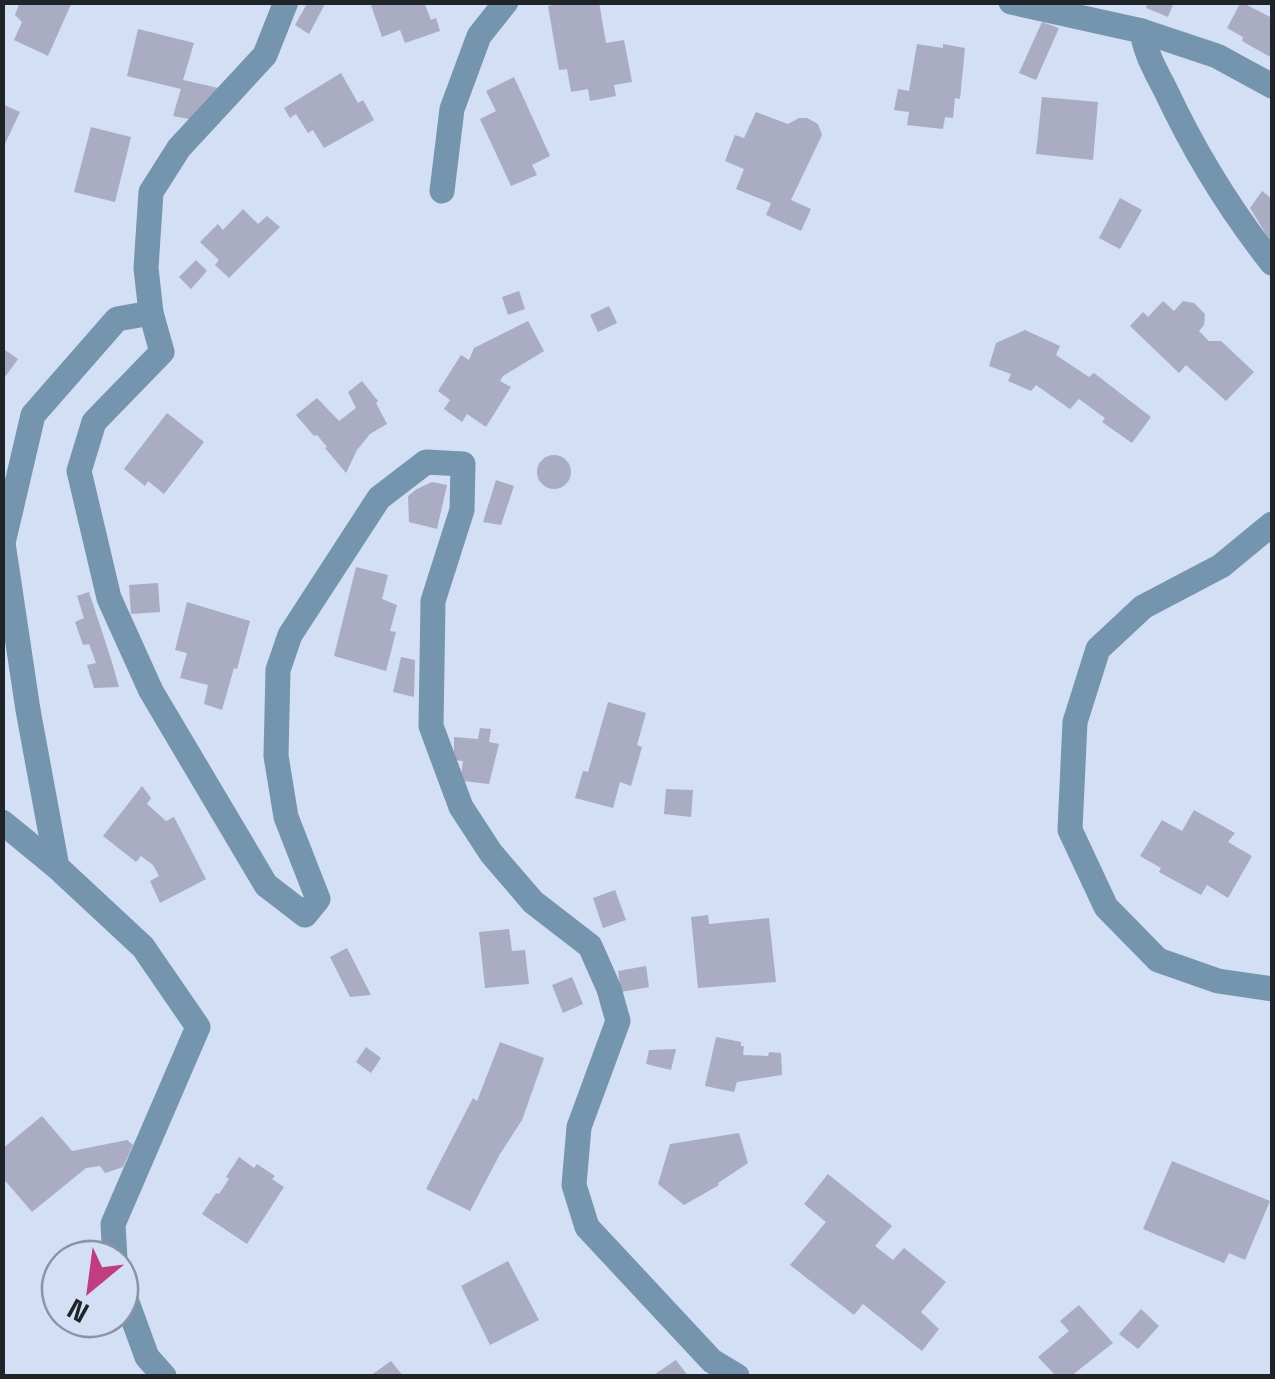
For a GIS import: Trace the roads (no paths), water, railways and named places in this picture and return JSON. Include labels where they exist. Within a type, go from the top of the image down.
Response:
[{"type":"street","points":[[286,2],[265,55],[178,148],[152,192],[146,268],[150,313],[162,352],[94,422],[79,471],[109,598],[151,690],[266,886],[304,915],[318,898],[286,817],[276,756],[278,670],[290,635],[379,498],[426,462],[463,464],[462,510],[433,601],[431,726],[461,807],[491,853],[533,902],[590,946],[609,990],[618,1021],[579,1127],[574,1185],[587,1227],[712,1361],[737,1376]]},
{"type":"street","points":[[442,191],[452,109],[479,36],[506,2]]},
{"type":"street","points":[[1012,2],[1142,31],[1217,56],[1272,86]]},
{"type":"street","points":[[1142,31],[1144,46],[1184,129],[1246,230],[1272,263]]},
{"type":"street","points":[[57,867],[3,543],[33,415],[116,320],[150,313]]},
{"type":"street","points":[[1272,524],[1221,566],[1143,607],[1098,649],[1074,722],[1070,830],[1106,907],[1158,960],[1218,981],[1272,989]]},
{"type":"street","points":[[2,822],[57,867],[142,947],[198,1027],[113,1224],[114,1239]]},
{"type":"street","points":[[140,1338],[147,1357],[164,1376]]}]
